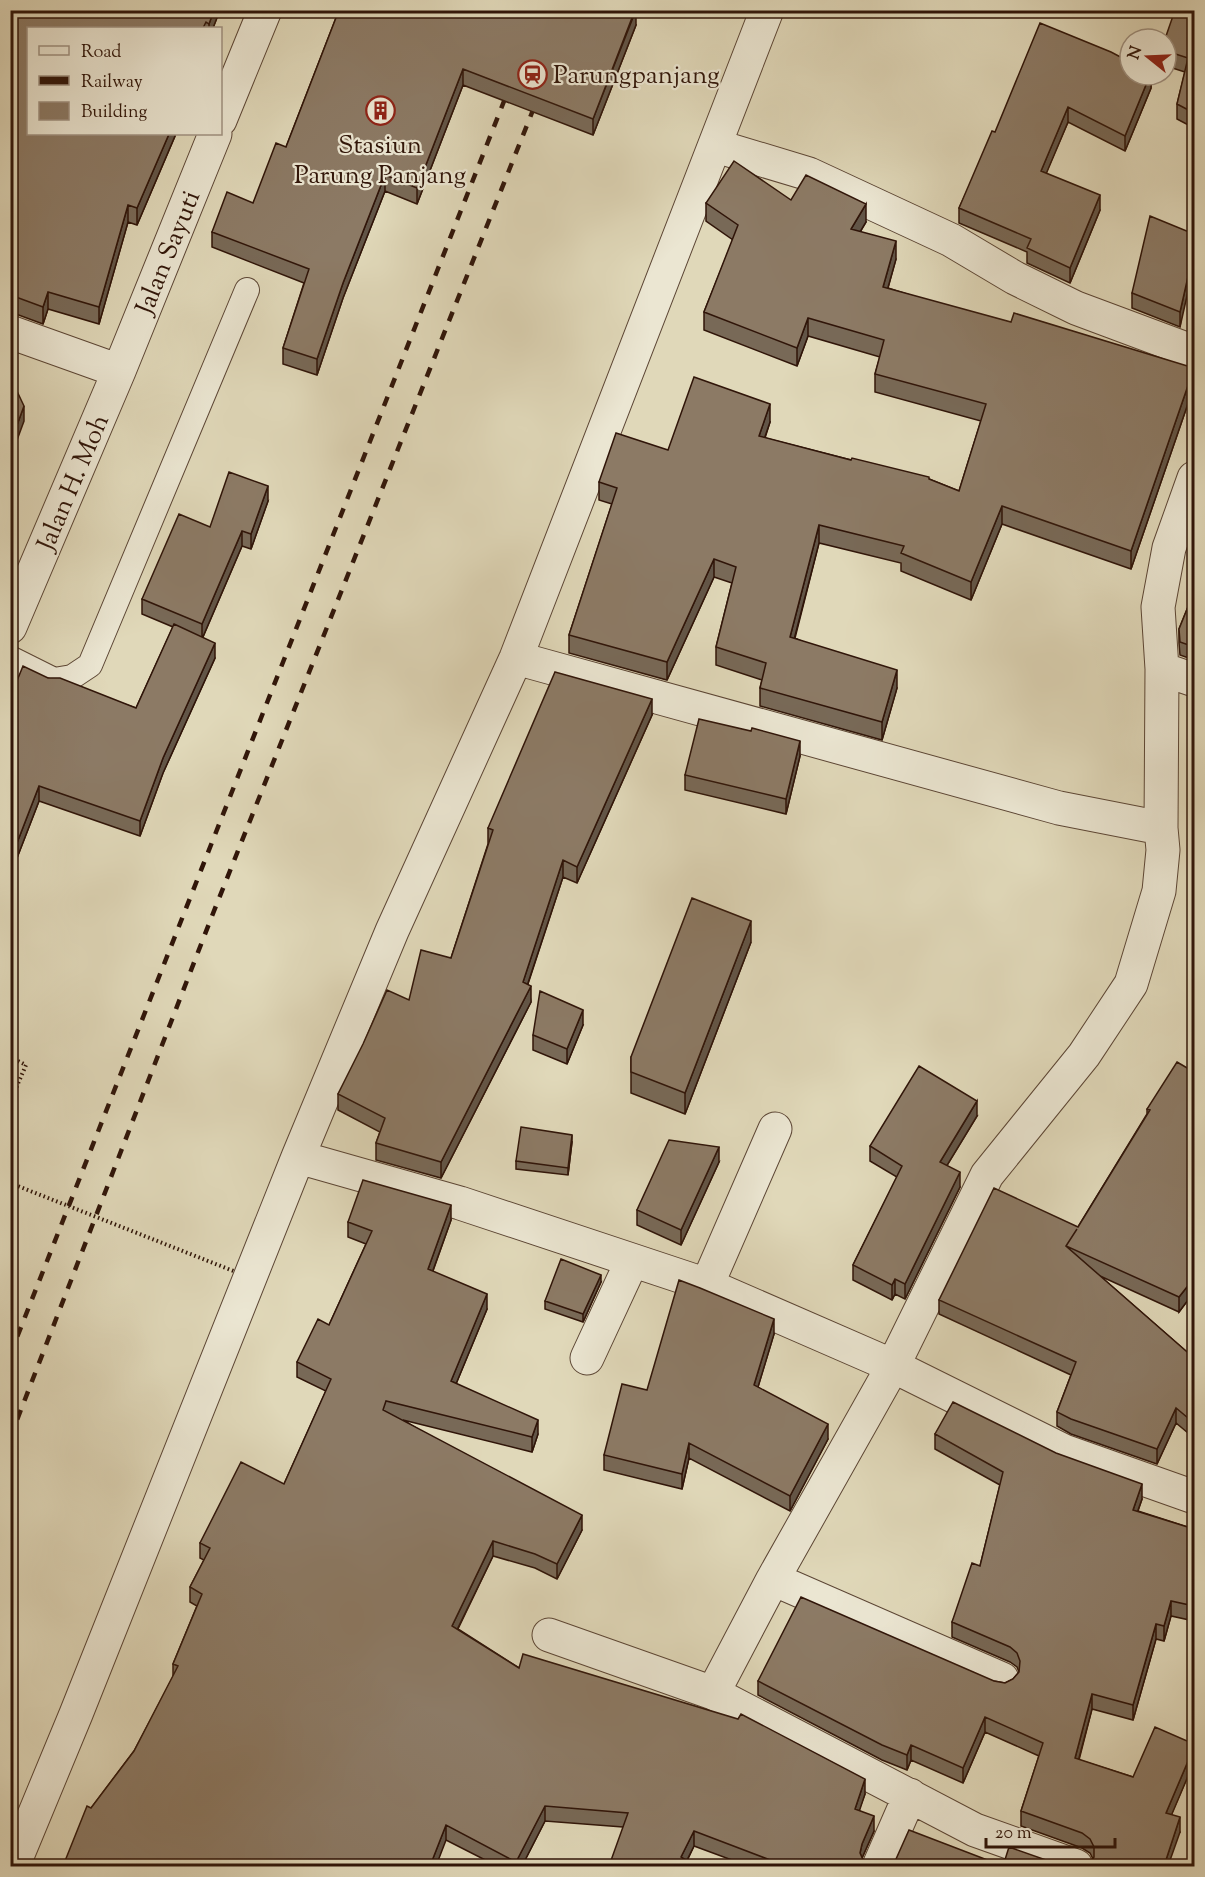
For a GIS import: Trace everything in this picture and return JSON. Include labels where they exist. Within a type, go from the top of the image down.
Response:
[{"type":"street","points":[[222,115],[265,10]]},
{"type":"street","points":[[13,1866],[298,1158],[392,931],[516,658],[767,10]]},
{"type":"street","name":"Jalan Sayuti","points":[[119,371],[215,135]]},
{"type":"street","points":[[716,146],[809,174],[951,240],[1015,278],[1076,308],[1194,352]]},
{"type":"street","points":[[10,332],[119,371]]},
{"type":"street","name":"Jalan H. Moh","points":[[10,627],[119,371]]},
{"type":"street","points":[[713,1692],[773,1579],[893,1366],[987,1174],[1084,1055],[1131,984],[1159,891],[1163,850],[1161,828],[1162,669],[1158,607],[1169,548],[1194,478]]},
{"type":"street","points":[[516,658],[1059,808],[1161,828]]},
{"type":"street","points":[[1162,669],[1194,680]]},
{"type":"street","points":[[707,1285],[775,1129]]},
{"type":"street","points":[[298,1158],[460,1203],[707,1285],[893,1366],[1064,1451],[1194,1497]]},
{"type":"street","points":[[586,1358],[632,1261]]},
{"type":"street","points":[[773,1579],[1002,1679]]},
{"type":"street","points":[[549,1635],[713,1692],[975,1830],[1076,1866]]},
{"type":"street","points":[[879,1866],[910,1795]]},
{"type":"lane","points":[[10,658],[54,680],[72,677],[90,665],[247,290]]},
{"type":"path","points":[[10,1058],[26,1065],[10,1102]]},
{"type":"path","points":[[10,1184],[236,1272]]},
{"type":"building","points":[[10,10],[214,10],[209,24],[206,22],[204,27],[27,27],[27,135],[169,135],[137,208],[128,205],[99,307],[48,292],[43,307],[10,297]]},
{"type":"building","name":"Stasiun Parung Panjang","points":[[339,10],[635,10],[593,119],[463,69],[417,188],[385,175],[343,283],[317,359],[283,348],[309,269],[212,232],[227,192],[253,203],[276,143],[286,147]]},
{"type":"building","points":[[1175,10],[1194,10],[1194,113],[1177,104],[1188,58],[1178,55],[1178,27],[1169,27]]},
{"type":"building","points":[[1040,23],[1118,56],[1118,87],[1145,87],[1125,136],[1068,107],[1041,171],[1100,195],[1070,268],[1027,248],[1031,239],[959,208],[992,131],[995,132]]},
{"type":"building","points":[[734,161],[791,200],[806,175],[866,204],[851,229],[896,241],[883,287],[1011,322],[1014,313],[1194,368],[1131,551],[1002,506],[971,582],[901,553],[904,546],[819,525],[790,637],[897,670],[882,722],[760,688],[766,663],[716,647],[736,567],[714,559],[667,662],[569,635],[617,488],[599,482],[616,433],[668,450],[694,377],[770,404],[759,436],[929,477],[929,479],[959,491],[986,404],[875,374],[884,340],[808,318],[797,348],[704,312],[738,225],[706,203]]},
{"type":"building","points":[[1150,216],[1194,234],[1194,250],[1180,312],[1132,293]]},
{"type":"building","points":[[10,385],[15,387],[24,406],[10,444]]},
{"type":"building","points":[[229,472],[268,486],[251,534],[242,531],[202,624],[142,599],[179,514],[210,527]]},
{"type":"building","points":[[1194,592],[1194,647],[1180,642],[1179,629]]},
{"type":"building","points":[[174,624],[215,643],[163,758],[140,821],[39,786],[10,861],[10,698],[23,666],[48,678],[60,678],[136,708]]},
{"type":"building","points":[[555,672],[652,699],[577,867],[563,860],[523,982],[531,986],[441,1162],[376,1143],[385,1118],[338,1094],[387,990],[409,1000],[421,950],[451,958],[493,830],[488,828]]},
{"type":"building","points":[[699,719],[751,731],[752,728],[800,741],[786,799],[685,775]]},
{"type":"building","points":[[692,898],[751,921],[685,1093],[631,1072],[631,1057]]},
{"type":"building","points":[[540,991],[583,1010],[567,1049],[533,1035]]},
{"type":"building","points":[[1177,1062],[1194,1072],[1194,1278],[1179,1297],[1066,1246],[1194,1358],[1194,1423],[1176,1408],[1157,1449],[1057,1412],[1076,1362],[939,1300],[994,1188],[1078,1227]]},
{"type":"building","points":[[919,1066],[977,1101],[940,1162],[960,1172],[905,1284],[895,1279],[892,1285],[853,1265],[902,1166],[870,1146]]},
{"type":"building","points":[[521,1127],[572,1135],[568,1168],[516,1161]]},
{"type":"building","points":[[669,1140],[719,1147],[681,1230],[637,1210]]},
{"type":"building","points":[[363,1180],[451,1205],[428,1269],[487,1294],[451,1381],[538,1420],[532,1437],[386,1401],[383,1410],[582,1515],[557,1564],[535,1554],[493,1541],[452,1626],[519,1668],[523,1654],[738,1719],[741,1714],[865,1779],[855,1809],[874,1816],[860,1853],[864,1862],[870,1866],[786,1866],[694,1831],[681,1857],[692,1864],[691,1866],[609,1866],[628,1813],[545,1806],[516,1862],[446,1825],[430,1866],[63,1866],[87,1806],[91,1808],[134,1751],[178,1666],[173,1664],[202,1594],[190,1587],[210,1548],[200,1543],[241,1462],[284,1484],[331,1379],[297,1362],[318,1319],[329,1325],[372,1231],[348,1222]]},
{"type":"building","points":[[561,1259],[601,1275],[583,1314],[545,1301]]},
{"type":"building","points":[[679,1280],[774,1319],[754,1385],[828,1424],[790,1496],[689,1443],[682,1474],[604,1455],[622,1384],[647,1390]]},
{"type":"building","points":[[953,1402],[1056,1453],[1142,1484],[1133,1510],[1194,1529],[1191,1538],[1194,1539],[1194,1606],[1171,1601],[1164,1626],[1156,1624],[1133,1705],[1092,1694],[1075,1758],[1133,1777],[1155,1727],[1194,1744],[1166,1813],[1180,1817],[1164,1866],[1086,1866],[1094,1857],[1094,1847],[1090,1839],[1082,1833],[1021,1811],[1043,1743],[985,1717],[963,1768],[911,1745],[907,1755],[882,1745],[758,1681],[801,1597],[994,1681],[1005,1683],[1019,1672],[1020,1661],[1017,1653],[1010,1647],[952,1622],[972,1563],[980,1566],[1003,1472],[935,1434]]},
{"type":"building","points":[[909,1830],[1003,1866],[889,1866],[896,1859]]},
{"type":"building","points":[[1009,1847],[1063,1866],[1003,1866]]},
{"type":"railway","points":[[10,1355],[510,86]]},
{"type":"railway","points":[[10,1438],[212,916],[539,95]]},
{"type":"place","name":"Parungpanjang","points":[[532,74]]},
{"type":"place","name":"Stasiun Parung Panjang","points":[[380,110]]}]
